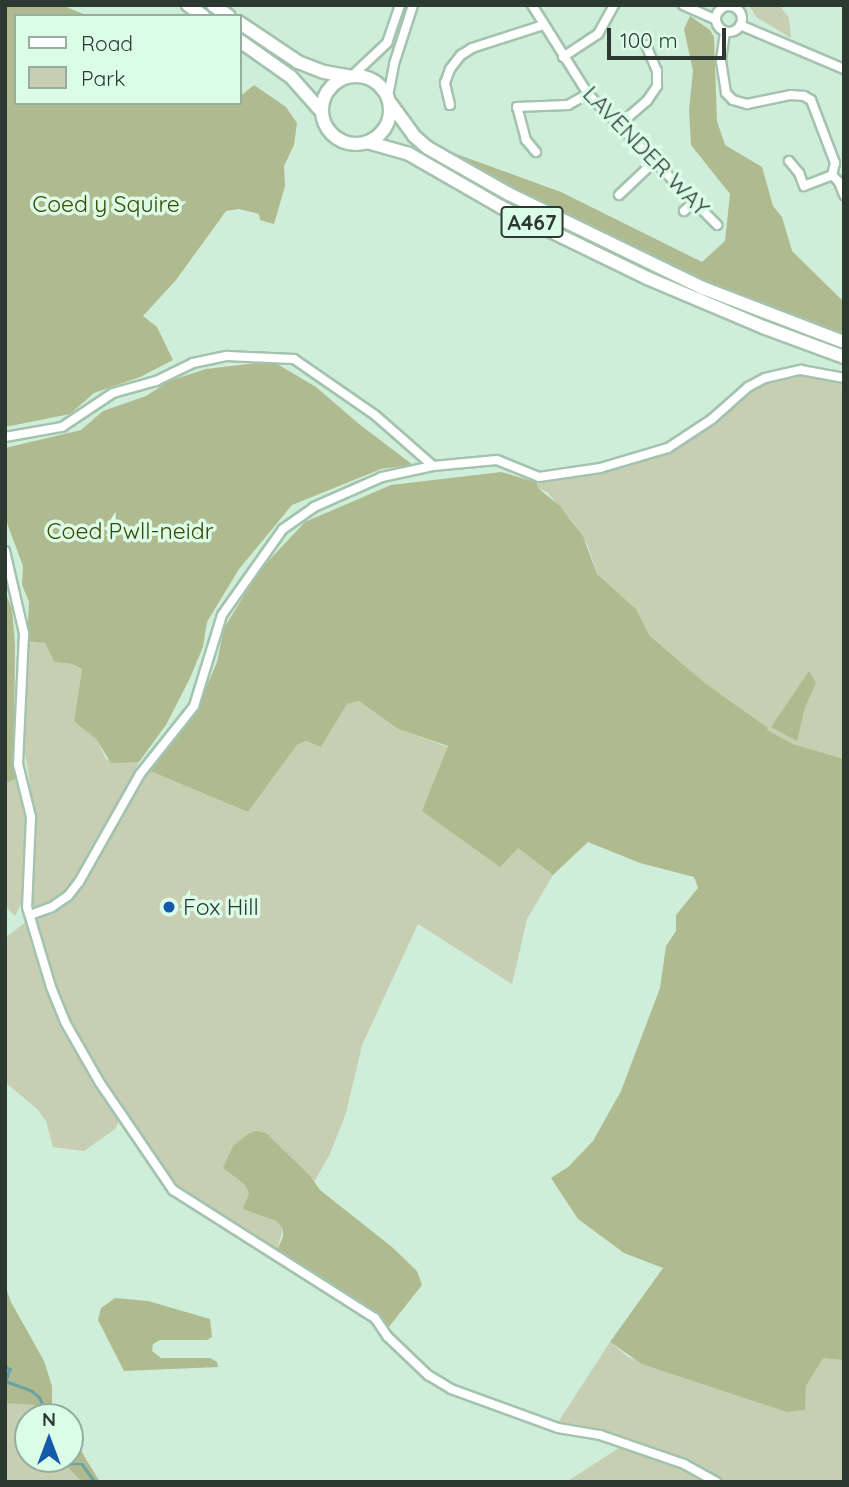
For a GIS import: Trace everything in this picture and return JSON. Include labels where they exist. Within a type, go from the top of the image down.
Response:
[{"type":"main road","points":[[242,24],[298,62],[324,72],[374,80],[389,100],[388,125],[377,138],[367,142],[357,144],[337,138],[330,131],[322,112],[291,77],[242,42]]},
{"type":"main road","points":[[322,112],[328,90],[350,76]]},
{"type":"main road","name":"A467","points":[[389,100],[414,136],[428,148],[509,194],[703,288],[844,342]]},
{"type":"main road","name":"A467","points":[[367,142],[410,154],[501,207],[647,278],[763,327],[844,357]]},
{"type":"street","points":[[350,76],[387,43],[400,5]]},
{"type":"street","points":[[389,100],[394,64],[413,5]]},
{"type":"street","name":"LAVENDER WAY","points":[[532,5],[588,94],[656,160],[717,225]]},
{"type":"street","points":[[563,57],[598,34],[614,5]]},
{"type":"street","points":[[683,5],[716,20],[725,32],[721,61],[726,93],[733,100],[747,104],[791,95],[804,96],[811,100],[835,163],[832,175],[804,190],[799,173],[789,161]]},
{"type":"street","points":[[716,20],[721,9],[735,6],[741,14],[740,25],[734,32],[725,32]]},
{"type":"street","points":[[450,105],[445,83],[450,69],[461,55],[472,48],[543,25]]},
{"type":"street","points":[[740,25],[844,69]]},
{"type":"street","points":[[618,126],[647,101],[657,86],[657,71],[646,45]]},
{"type":"street","points":[[536,152],[526,141],[517,107],[568,105],[588,94]]},
{"type":"street","points":[[619,195],[656,160]]},
{"type":"street","points":[[832,175],[839,182],[844,195]]},
{"type":"street","points":[[684,211],[694,202]]},
{"type":"street","points":[[5,437],[62,427],[114,393],[156,381],[192,363],[227,356],[294,359],[375,415],[433,466]]},
{"type":"street","points":[[30,915],[52,907],[68,896],[79,883],[140,774],[194,706],[222,615],[283,529],[314,507],[382,477],[433,466],[497,460],[539,477],[600,468],[668,448],[690,436],[732,398],[765,378],[801,370],[844,378]]},
{"type":"street","points":[[5,551],[24,633],[18,764],[30,817],[27,906],[51,987],[65,1022],[100,1083],[173,1190],[374,1318],[393,1342],[428,1375],[451,1389],[558,1428],[600,1435],[696,1469],[716,1482]]},
{"type":"green space","name":"Coed y Squire","points":[[5,5],[62,5],[83,14],[14,14],[14,105],[242,105],[242,94],[254,85],[286,107],[297,123],[294,145],[284,166],[285,186],[274,224],[260,220],[259,214],[239,209],[226,211],[176,280],[143,316],[157,327],[173,360],[140,377],[94,393],[70,414],[5,427]]},
{"type":"green space","points":[[749,5],[779,5],[789,18],[791,38],[756,17]]},
{"type":"green space","points":[[690,16],[710,30],[714,37],[717,121],[725,145],[762,167],[773,206],[782,217],[792,251],[844,302],[844,342],[790,323],[725,290],[657,261],[511,187],[451,152],[561,192],[702,262],[725,241],[730,194],[691,145],[689,110],[693,71],[684,29]]},
{"type":"green space","name":"Coed Pwll-neidr","points":[[272,361],[316,387],[413,465],[381,469],[292,505],[239,569],[207,622],[203,647],[166,725],[139,762],[111,763],[96,739],[74,721],[82,669],[72,664],[54,662],[45,643],[27,641],[29,602],[22,585],[23,566],[7,523],[5,448],[81,430],[103,411],[146,396],[169,381],[206,369]]},
{"type":"green space","points":[[803,374],[844,385],[844,759],[793,744],[766,730],[722,698],[650,636],[636,609],[597,574],[588,546],[575,524],[547,492],[539,489],[536,482],[608,470],[685,443],[713,424],[745,394],[769,382]]},
{"type":"green space","points":[[501,472],[536,482],[539,489],[560,506],[583,536],[597,574],[636,609],[650,636],[706,684],[768,728],[767,730],[793,744],[844,759],[844,1360],[823,1358],[806,1386],[805,1410],[787,1412],[642,1364],[610,1342],[663,1268],[624,1253],[578,1219],[551,1178],[568,1167],[593,1141],[621,1091],[660,988],[666,946],[676,931],[676,915],[698,888],[694,877],[640,863],[588,842],[553,875],[518,848],[500,867],[422,811],[448,746],[398,729],[359,701],[347,704],[321,747],[306,741],[297,745],[248,812],[150,771],[196,711],[217,662],[224,628],[259,571],[305,522],[391,485]]},
{"type":"green space","points":[[5,592],[12,608],[15,645],[14,756],[17,778],[5,784]]},
{"type":"green space","points":[[40,640],[45,643],[54,662],[72,664],[82,669],[74,720],[96,739],[106,759],[115,762],[139,762],[79,878],[59,899],[36,912],[32,901],[34,811],[24,745],[27,641]]},
{"type":"green space","points":[[809,671],[816,683],[805,707],[797,741],[771,727]]},
{"type":"green space","points":[[359,701],[398,729],[448,747],[518,848],[553,875],[527,919],[512,984],[418,924],[362,1045],[346,1113],[330,1154],[314,1182],[309,1175],[223,1168],[244,1184],[249,1193],[244,1209],[276,1221],[283,1229],[277,1250],[174,1188],[67,1021],[55,990],[37,919],[70,898],[86,879],[140,782],[150,771],[248,812],[297,745],[306,741],[321,747],[347,704]]},
{"type":"green space","points":[[17,778],[24,793],[29,836],[24,898],[15,916],[5,906],[5,784]]},
{"type":"green space","points":[[27,921],[51,998],[68,1036],[120,1119],[115,1129],[84,1151],[53,1147],[46,1121],[37,1109],[5,1082],[5,938]]},
{"type":"green space","points":[[256,1131],[266,1133],[310,1176],[320,1190],[392,1247],[417,1271],[422,1285],[388,1328],[380,1316],[277,1250],[283,1237],[283,1229],[276,1221],[243,1209],[249,1193],[244,1184],[223,1168],[233,1146]]},
{"type":"green space","points":[[5,1285],[11,1302],[44,1361],[52,1386],[52,1403],[5,1403]]},
{"type":"green space","points":[[115,1298],[148,1301],[210,1319],[212,1337],[207,1340],[160,1340],[153,1344],[152,1351],[161,1358],[210,1358],[217,1362],[218,1367],[124,1371],[98,1320],[101,1308]]},
{"type":"green space","points":[[610,1342],[628,1357],[787,1412],[804,1410],[806,1386],[823,1357],[844,1360],[844,1482],[722,1482],[703,1469],[610,1433],[557,1424]]},
{"type":"green space","points":[[23,1402],[30,1403],[14,1403],[14,1473],[73,1473],[82,1482],[5,1482],[5,1403]]},
{"type":"green space","points":[[622,1446],[691,1470],[711,1482],[566,1482]]},
{"type":"green space","points":[[84,1456],[100,1482],[82,1482],[73,1473],[84,1473]]},
{"type":"waterway","points":[[5,1366],[10,1369],[6,1381],[32,1391],[42,1403]]},
{"type":"waterway","points":[[84,1467],[95,1482]]},
{"type":"place","name":"Fox Hill","points":[[169,907]]}]
